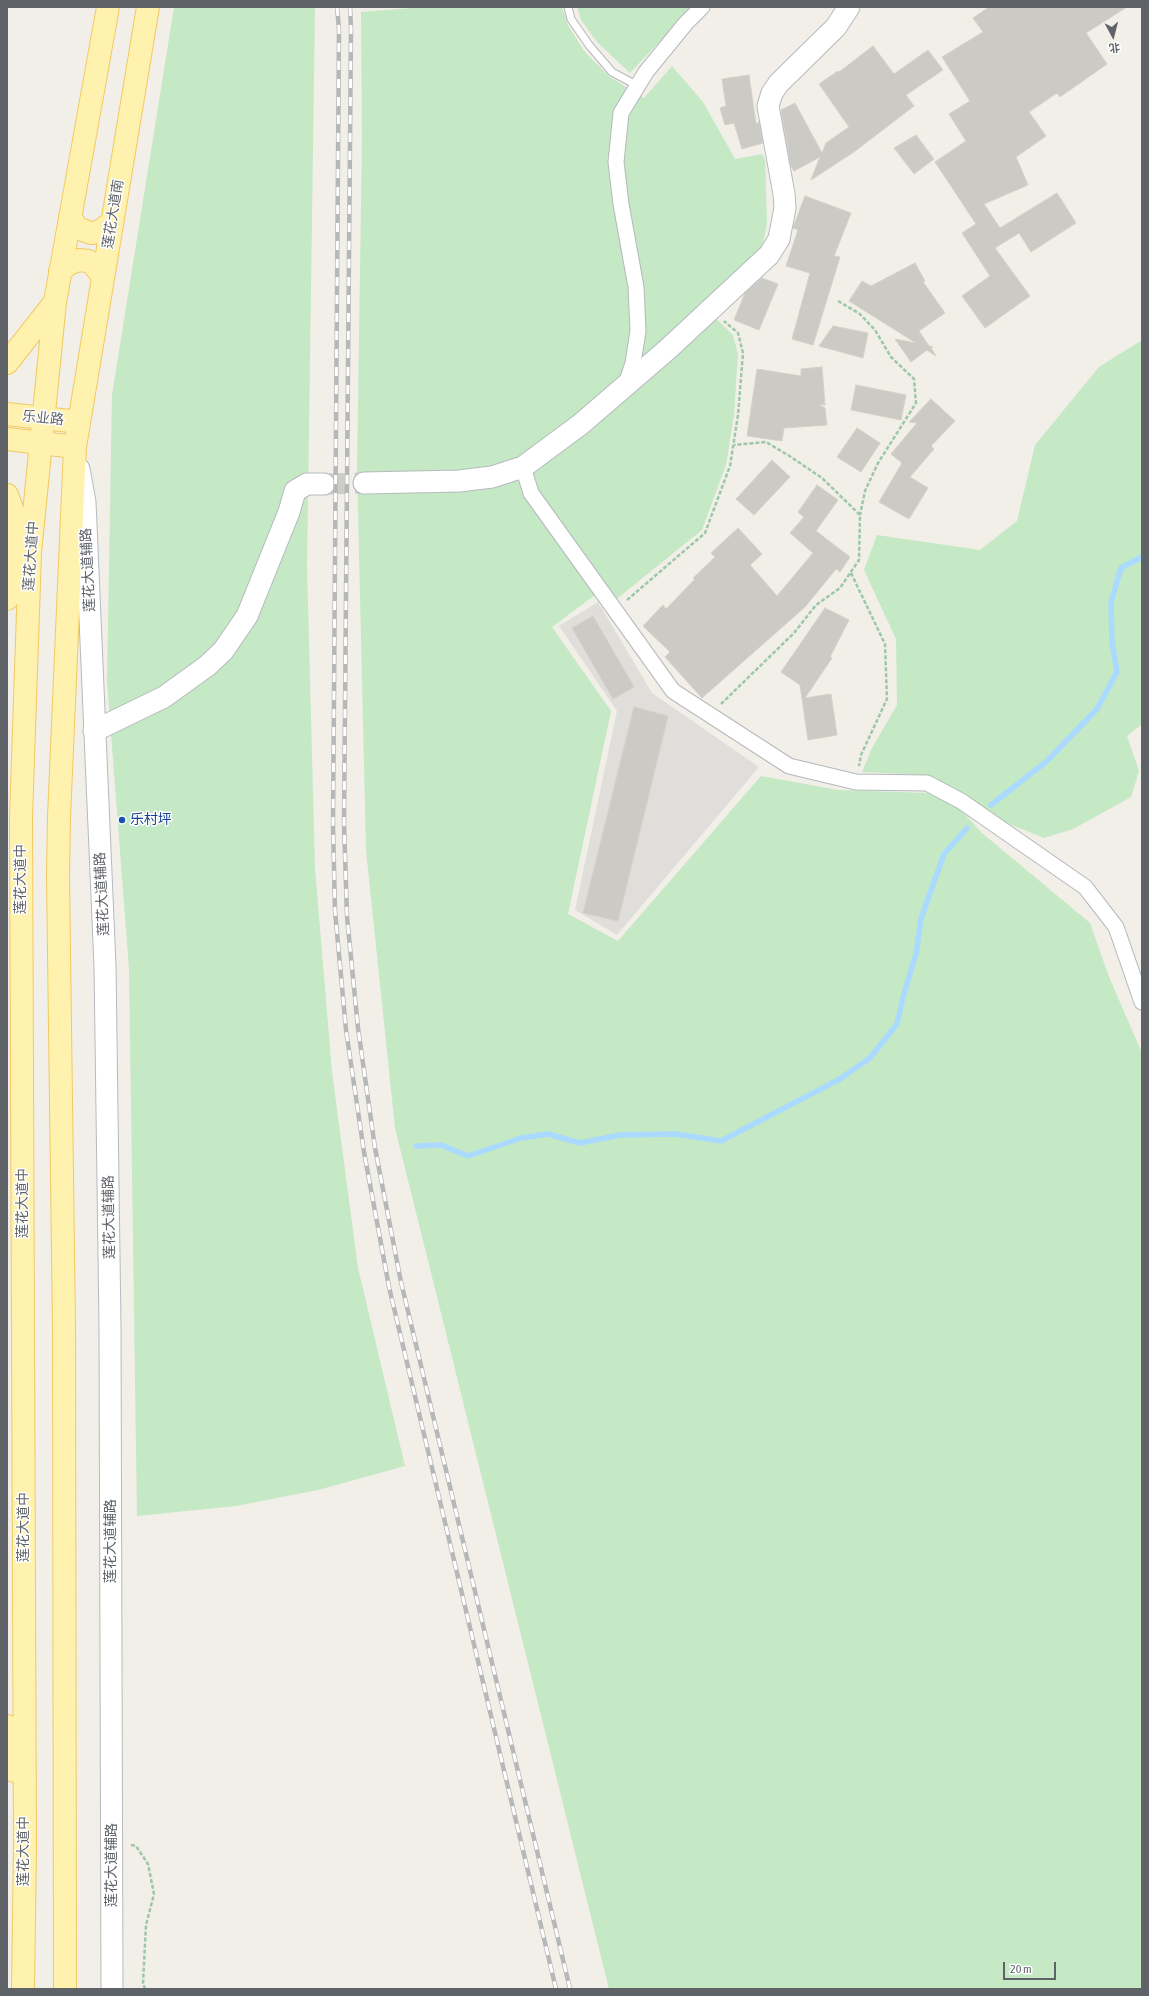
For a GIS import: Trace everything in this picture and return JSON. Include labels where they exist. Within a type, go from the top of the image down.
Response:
[{"type":"main road","points":[[44,419],[55,302],[108,7]]},
{"type":"main road","name":"莲花大道南","points":[[78,422],[148,7]]},
{"type":"main road","points":[[70,216],[77,228],[91,233],[99,232],[112,222]]},
{"type":"main road","points":[[60,271],[70,263],[79,260],[88,261],[93,264],[103,277]]},
{"type":"main road","points":[[7,363],[55,302]]},
{"type":"main road","name":"乐业路","points":[[7,414],[78,422]]},
{"type":"main road","name":"莲花大道中","points":[[22,1989],[25,1846],[21,817],[30,553],[44,419]]},
{"type":"main road","points":[[65,1989],[64,1327],[58,876],[75,447],[78,422]]},
{"type":"main road","name":"乐业路","points":[[7,439],[75,447]]},
{"type":"main road","points":[[7,495],[14,514],[14,526],[7,601]]},
{"type":"main road","points":[[7,601],[30,553]]},
{"type":"main road","points":[[7,1726],[25,1846]]},
{"type":"street","points":[[625,386],[633,363],[638,331],[636,287],[621,204],[616,162],[621,113],[646,72],[686,23],[702,7]]},
{"type":"street","points":[[364,483],[459,481],[492,477],[523,467],[581,424],[770,255],[779,239],[785,208],[784,194],[768,106],[772,94],[779,83],[836,26],[849,7]]},
{"type":"street","name":"莲花大道辅路","points":[[75,447],[85,502],[105,966],[110,1328],[112,1989]]},
{"type":"street","points":[[523,467],[530,493],[672,691],[789,766],[856,782],[927,783],[961,801],[1085,887],[1116,927],[1142,1002]]},
{"type":"street","points":[[94,731],[164,697],[207,666],[223,651],[247,616],[289,512],[295,492],[307,484],[324,484]]},
{"type":"lane","points":[[568,7],[571,19],[612,72],[638,86]]},
{"type":"path","points":[[710,715],[794,633],[816,605],[840,588],[851,572],[858,560],[860,515],[865,491],[878,463],[916,403],[914,379],[891,357],[875,330],[860,314],[838,301]]},
{"type":"path","points":[[614,609],[705,533],[730,466],[738,415],[743,352],[738,333],[711,308]]},
{"type":"path","points":[[734,445],[766,442],[822,478],[860,515]]},
{"type":"path","points":[[851,572],[885,644],[887,699],[861,755],[856,782]]},
{"type":"path","points":[[112,1840],[136,1846],[148,1864],[154,1894],[146,1925],[143,1983],[145,1989]]},
{"type":"shaded area","points":[[598,602],[652,693],[759,767],[617,935],[575,910],[617,711],[559,626]]},
{"type":"green space","points":[[174,7],[315,7],[307,567],[315,869],[332,1072],[358,1268],[405,1466],[318,1490],[236,1506],[137,1516],[129,969],[107,681],[112,395]]},
{"type":"green space","points":[[424,7],[562,7],[568,25],[584,51],[610,77],[644,98],[672,66],[703,102],[735,159],[762,154],[765,160],[767,223],[761,254],[702,305],[733,335],[738,354],[734,415],[726,465],[702,530],[614,601],[606,587],[552,627],[611,711],[568,914],[618,941],[761,776],[838,790],[929,793],[961,810],[982,833],[1090,923],[1109,977],[1142,1053],[1142,1989],[609,1989],[395,1128],[366,850],[357,469],[362,139],[361,12]]},
{"type":"green space","points":[[577,7],[692,7],[630,73],[597,42],[581,20]]},
{"type":"green space","points":[[1142,340],[1142,724],[1127,736],[1139,771],[1131,797],[1073,829],[1044,838],[1007,823],[925,775],[862,772],[872,748],[897,705],[896,639],[864,570],[877,535],[980,550],[1017,521],[1035,445],[1099,367]]},
{"type":"building","points":[[989,7],[1127,7],[1086,33],[1107,64],[1060,97],[1057,93],[1029,112],[1046,136],[1016,157],[1028,185],[984,204],[1000,228],[1057,193],[1076,223],[1031,252],[1019,233],[995,248],[1030,296],[985,328],[962,296],[990,276],[962,233],[976,224],[935,162],[966,141],[949,114],[970,101],[942,57],[983,32],[973,18]]},
{"type":"building","points":[[873,46],[894,74],[928,50],[943,70],[906,95],[914,106],[854,152],[811,180],[820,157],[794,171],[791,166],[781,110],[795,103],[822,153],[826,143],[849,127],[819,84],[838,71],[839,72]]},
{"type":"building","points":[[749,75],[756,124],[759,122],[763,143],[742,149],[734,123],[725,125],[720,108],[726,106],[722,79]]},
{"type":"building","points":[[916,135],[934,159],[914,174],[894,148]]},
{"type":"building","points":[[805,196],[851,213],[834,256],[840,257],[813,345],[792,339],[810,273],[786,266],[798,230],[793,228]]},
{"type":"building","points":[[915,263],[925,281],[923,282],[945,313],[919,331],[929,346],[933,347],[931,348],[936,356],[927,350],[911,362],[895,339],[916,343],[849,301],[862,281],[871,286]]},
{"type":"building","points":[[762,278],[778,284],[759,330],[734,320],[745,293]]},
{"type":"building","points":[[833,326],[868,333],[863,358],[819,346]]},
{"type":"building","points":[[822,367],[825,405],[819,404],[825,408],[827,425],[784,428],[782,441],[747,436],[757,369],[801,376],[801,369]]},
{"type":"building","points":[[856,385],[906,395],[901,420],[851,410]]},
{"type":"building","points":[[931,399],[955,421],[931,446],[934,449],[910,477],[928,488],[909,519],[879,502],[902,463],[891,454],[917,423],[909,422]]},
{"type":"building","points":[[857,428],[880,443],[861,472],[837,457]]},
{"type":"building","points":[[772,460],[790,477],[754,515],[736,499]]},
{"type":"building","points":[[817,485],[838,500],[816,531],[850,557],[840,572],[836,569],[805,607],[702,698],[665,657],[670,652],[643,626],[663,605],[666,609],[695,579],[693,578],[715,557],[711,553],[738,528],[762,554],[750,565],[777,596],[813,553],[790,533],[804,517],[798,512]]},
{"type":"building","points":[[825,608],[849,620],[830,657],[832,658],[805,698],[831,694],[837,735],[808,740],[800,685],[781,672]]},
{"type":"building","points":[[593,616],[634,687],[613,699],[572,628]]},
{"type":"building","points":[[634,707],[668,716],[618,921],[583,913]]},
{"type":"waterway","points":[[991,805],[1047,761],[1097,709],[1117,672],[1112,642],[1111,602],[1121,568],[1142,557]]},
{"type":"waterway","points":[[416,1146],[441,1145],[468,1156],[521,1138],[548,1134],[580,1143],[620,1135],[676,1134],[721,1141],[840,1079],[870,1058],[897,1024],[903,997],[916,954],[921,919],[930,893],[944,854],[967,828]]},
{"type":"tunnel","points":[[324,484],[364,483]]},
{"type":"railway","points":[[337,7],[339,29],[333,825],[335,911],[346,1030],[364,1152],[389,1287],[556,1989]]},
{"type":"railway","points":[[350,7],[344,823],[347,917],[358,1028],[375,1148],[401,1282],[570,1989]]},
{"type":"place","name":"乐村坪","points":[[122,820]]}]
